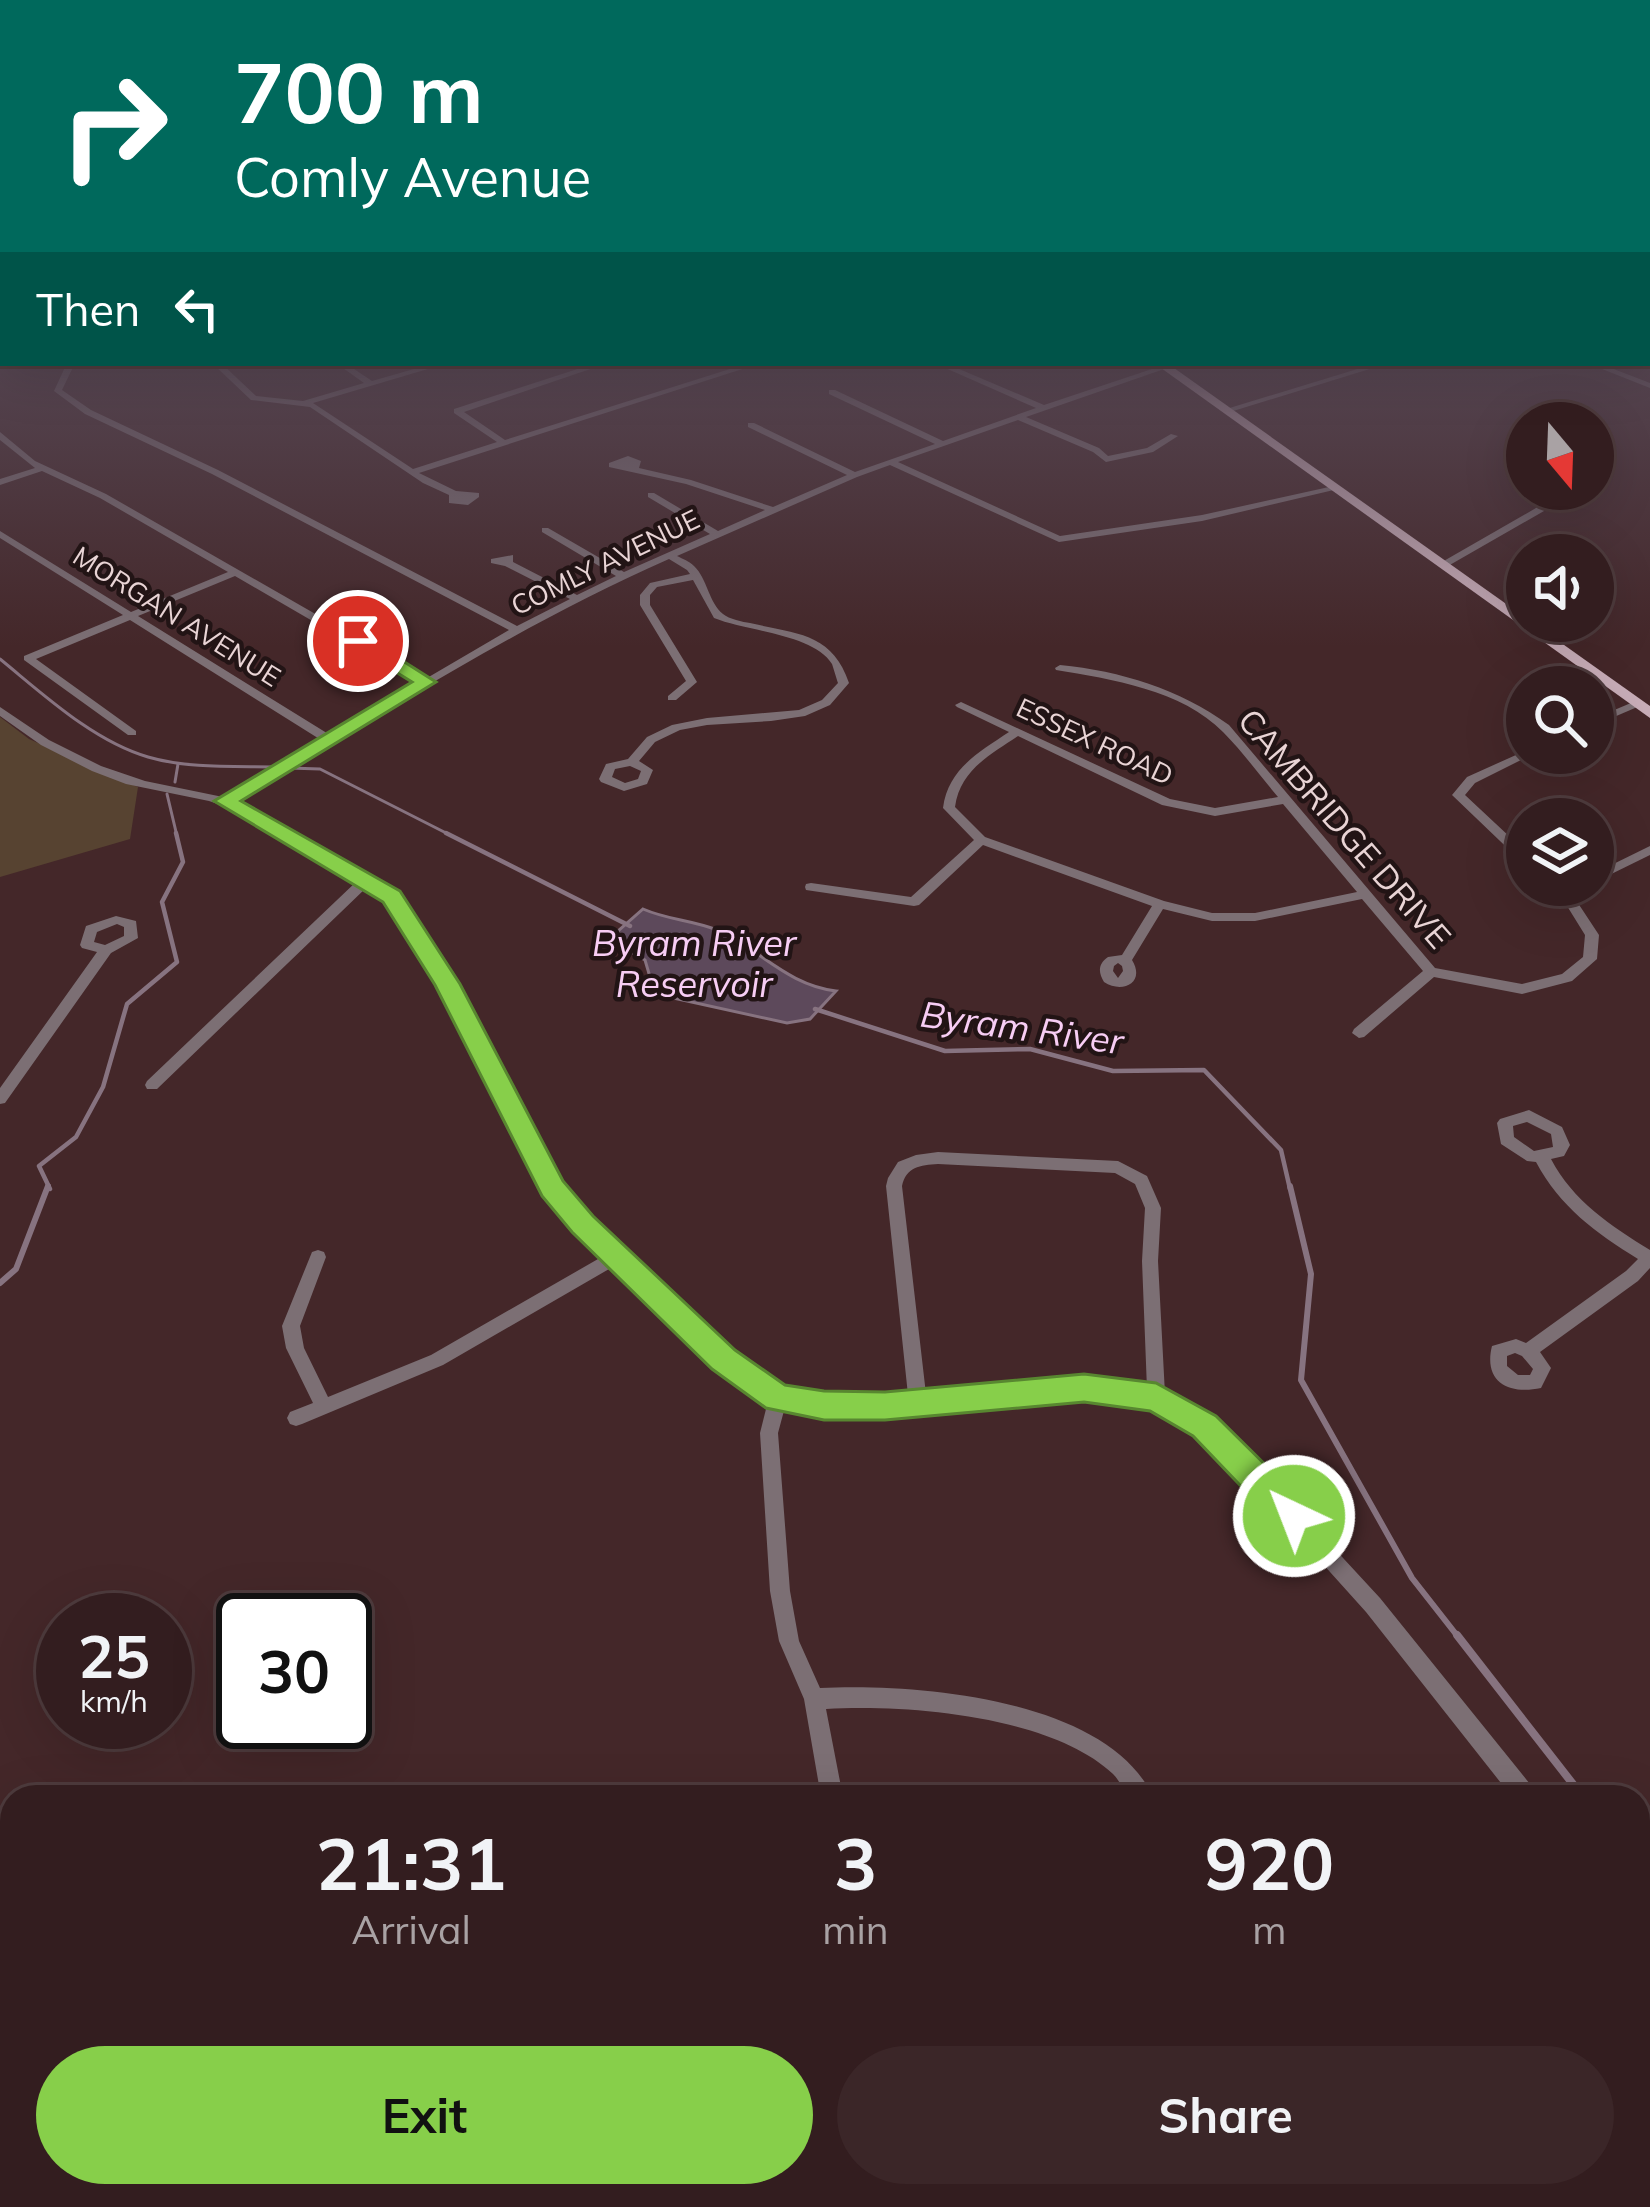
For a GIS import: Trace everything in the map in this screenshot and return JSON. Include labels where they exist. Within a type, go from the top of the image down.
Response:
[{"type":"main road","points":[[1271,441],[1646,709]]},
{"type":"street","points":[[7,441],[42,469],[103,496],[426,682]]},
{"type":"street","points":[[151,441],[518,630]]},
{"type":"street","points":[[365,441],[454,494]]},
{"type":"street","points":[[412,472],[510,441]]},
{"type":"street","points":[[784,441],[854,475]]},
{"type":"street","points":[[936,441],[940,443]]},
{"type":"street","name":"COMLY AVENUE","points":[[225,801],[575,598],[854,475],[946,441]]},
{"type":"street","points":[[1075,441],[1106,460],[1150,450],[1165,441]]},
{"type":"street","points":[[890,462],[1059,539],[1202,518],[1335,487]]},
{"type":"street","points":[[635,468],[774,510]]},
{"type":"street","points":[[0,482],[42,469]]},
{"type":"street","points":[[651,495],[718,535]]},
{"type":"street","points":[[1445,564],[1539,510]]},
{"type":"street","points":[[545,530],[623,576]]},
{"type":"street","name":"MORGAN AVENUE","points":[[0,534],[328,739]]},
{"type":"street","points":[[632,762],[642,746],[669,731],[717,720],[802,712],[826,704],[844,683],[840,662],[830,650],[718,616],[696,576],[669,555]]},
{"type":"street","points":[[508,563],[575,598]]},
{"type":"street","points":[[133,734],[28,658],[236,572]]},
{"type":"street","points":[[672,698],[692,682],[645,605],[645,595],[664,582],[696,576]]},
{"type":"street","name":"CAMBRIDGE DRIVE","points":[[1060,668],[1098,670],[1208,713],[1225,727],[1431,972],[1522,988],[1567,978],[1590,959],[1592,934],[1572,906]]},
{"type":"street","name":"ESSEX ROAD","points":[[961,705],[1166,802],[1215,812],[1283,800]]},
{"type":"street","points":[[1614,717],[1646,709]]},
{"type":"street","points":[[0,710],[42,740],[130,782],[225,801],[392,896],[424,942],[552,1188],[724,1360],[778,1398],[853,1408],[1084,1388],[1156,1397],[1205,1426],[1267,1487],[1434,1677],[1517,1785]]},
{"type":"street","points":[[1017,732],[962,771],[949,788],[950,808],[981,840],[1160,904],[1212,917],[1255,916],[1362,895]]},
{"type":"street","points":[[1506,763],[1471,780],[1458,795],[1506,840]]},
{"type":"street","points":[[811,886],[914,902],[981,840]]},
{"type":"street","points":[[1614,868],[1650,850]]},
{"type":"street","points":[[152,1085],[367,879]]},
{"type":"street","points":[[1124,962],[1160,904]]},
{"type":"street","points":[[0,1100],[106,950]]},
{"type":"street","points":[[1359,1033],[1431,972]]},
{"type":"street","points":[[918,1403],[894,1186],[895,1175],[909,1162],[938,1158],[1118,1167],[1142,1180],[1153,1208],[1150,1261],[1156,1397]]},
{"type":"street","points":[[1528,1351],[1650,1258],[1575,1205],[1560,1191],[1542,1158]]},
{"type":"street","points":[[296,1418],[437,1360],[616,1256]]},
{"type":"street","points":[[318,1257],[291,1326],[295,1348],[323,1405]]},
{"type":"street","points":[[778,1398],[769,1433],[780,1591],[789,1641],[814,1700],[830,1785]]},
{"type":"street","points":[[814,1700],[892,1696],[1010,1716],[1061,1731],[1118,1760],[1136,1785]]},
{"type":"shaded area","points":[[0,717],[29,739],[138,787],[130,839],[0,877]]},
{"type":"water","name":"Byram River Reservoir","points":[[643,909],[717,930],[803,982],[836,991],[810,1019],[787,1023],[655,994],[645,960],[614,943],[623,935],[617,932]]},
{"type":"waterway","name":"Byram River","points":[[0,659],[70,715],[128,750],[180,763],[278,767]]},
{"type":"waterway","points":[[175,782],[178,764]]},
{"type":"waterway","name":"Byram River","points":[[289,768],[320,769],[452,836]]},
{"type":"waterway","points":[[167,794],[177,836]]},
{"type":"waterway","points":[[50,1189],[39,1166],[76,1137],[103,1087],[127,1004],[177,962],[162,902],[183,862],[176,833]]},
{"type":"waterway","name":"Byram River","points":[[446,833],[630,926]]},
{"type":"waterway","name":"Byram River","points":[[815,1009],[945,1051],[1030,1049],[1113,1071],[1204,1070],[1281,1150],[1290,1189]]},
{"type":"waterway","points":[[0,1283],[16,1269],[48,1186]]},
{"type":"waterway","name":"Byram River","points":[[1290,1186],[1311,1274],[1301,1380],[1412,1578],[1459,1638]]},
{"type":"waterway","name":"Byram River","points":[[1457,1635],[1574,1785]]},
{"type":"route","points":[[358,641],[426,682],[225,801],[392,896],[448,984],[552,1188],[724,1360],[778,1398],[824,1406],[885,1406],[1084,1388],[1156,1397],[1205,1426],[1294,1516]]}]
